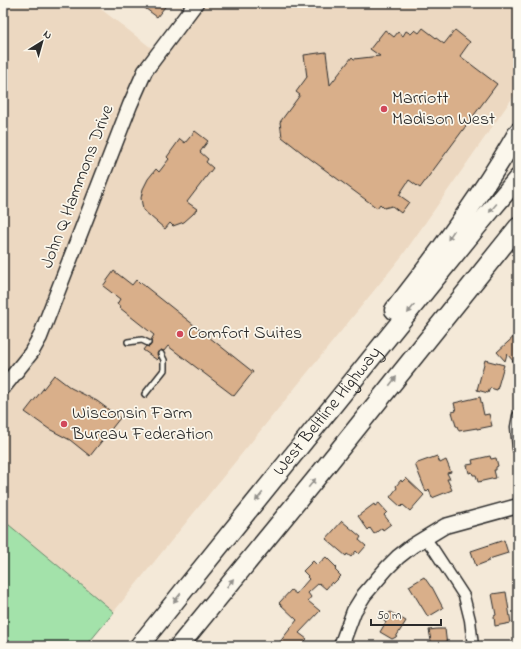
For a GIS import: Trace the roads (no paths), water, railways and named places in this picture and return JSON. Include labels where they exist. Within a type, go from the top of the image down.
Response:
[{"type":"highway","points":[[315,427],[352,365],[437,256],[502,159],[518,132]]},
{"type":"highway","name":"West Beltline Highway","points":[[139,646],[518,178]]},
{"type":"highway","name":"West Beltline Highway","points":[[179,646],[327,465],[518,227]]},
{"type":"highway","points":[[417,351],[436,336],[498,265],[518,245]]},
{"type":"street","name":"John Q Hammons Drive","points":[[3,388],[31,353],[40,337],[127,112],[145,71],[196,3]]},
{"type":"street","points":[[518,416],[516,427],[518,449]]},
{"type":"street","points":[[341,646],[354,611],[375,581],[398,557],[424,538],[445,526],[518,506]]},
{"type":"street","points":[[424,538],[434,550],[464,596],[470,620],[473,646]]},
{"type":"lane","points":[[128,342],[142,340],[148,343]]},
{"type":"lane","points":[[145,394],[164,370],[164,360],[161,354]]},
{"type":"place","name":"Marriott Madison West","points":[[384,109]]},
{"type":"place","name":"Comfort Suites","points":[[180,334]]},
{"type":"place","name":"Wisconsin Farm Bureau Federation","points":[[64,424]]}]
